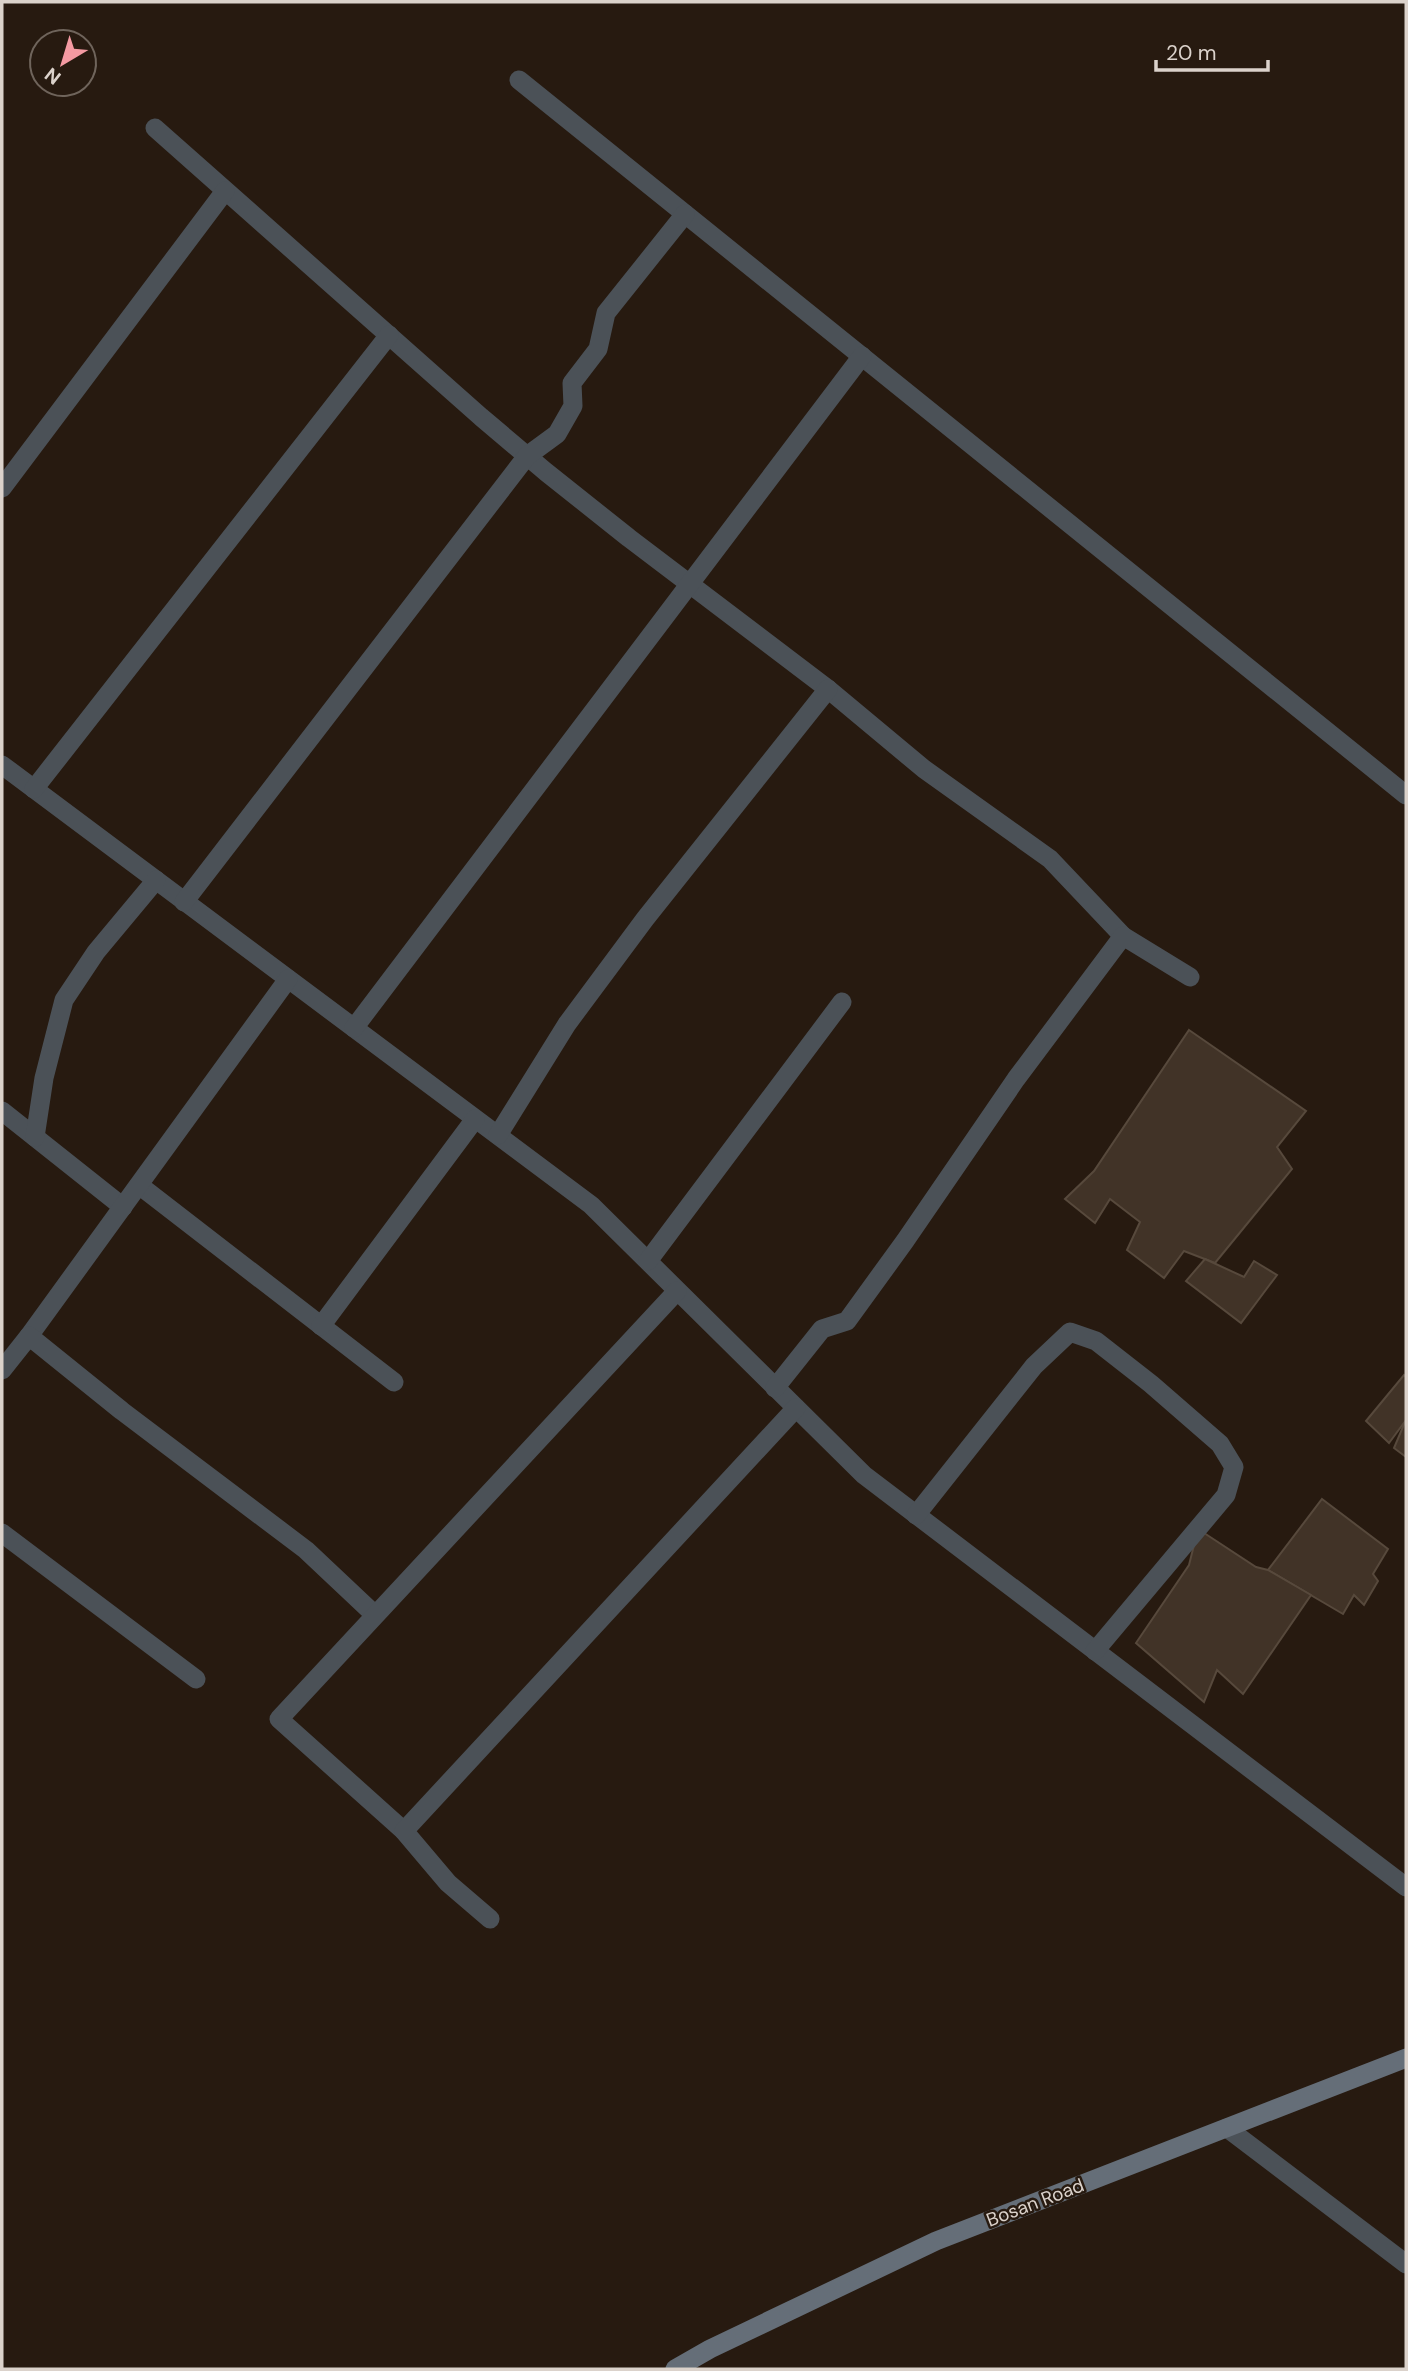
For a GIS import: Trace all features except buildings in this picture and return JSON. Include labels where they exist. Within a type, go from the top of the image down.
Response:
[{"type":"main road","name":"Bosan Road","points":[[675,2369],[710,2349],[936,2241],[1406,2058]]},
{"type":"street","points":[[519,80],[1406,795]]},
{"type":"street","points":[[155,128],[527,456],[629,538],[828,689],[924,769],[1050,859],[1123,936],[1190,977]]},
{"type":"street","points":[[2,488],[226,191]]},
{"type":"street","points":[[184,901],[527,456],[557,434],[573,406],[572,383],[598,349],[606,313],[685,214]]},
{"type":"street","points":[[34,789],[389,335]]},
{"type":"street","points":[[354,1028],[862,356]]},
{"type":"street","points":[[498,1135],[567,1024],[645,919],[828,689]]},
{"type":"street","points":[[2,765],[591,1205],[864,1475],[1406,1887]]},
{"type":"street","points":[[35,1137],[44,1079],[64,1000],[96,952],[156,880]]},
{"type":"street","points":[[775,1388],[822,1329],[847,1321],[1016,1079],[1123,936]]},
{"type":"street","points":[[2,1370],[288,979]]},
{"type":"street","points":[[648,1261],[842,1002]]},
{"type":"street","points":[[2,1111],[123,1207]]},
{"type":"street","points":[[321,1326],[475,1119]]},
{"type":"street","points":[[139,1185],[394,1382]]},
{"type":"street","points":[[490,1919],[448,1883],[404,1830],[279,1719],[677,1290]]},
{"type":"street","points":[[916,1515],[1034,1366],[1070,1332],[1096,1341],[1220,1444],[1234,1467],[1226,1495],[1095,1651]]},
{"type":"street","points":[[29,1336],[122,1411],[306,1550],[375,1615]]},
{"type":"street","points":[[404,1830],[796,1408]]},
{"type":"street","points":[[2,1533],[196,1679]]},
{"type":"street","points":[[1227,2128],[1406,2264]]}]
